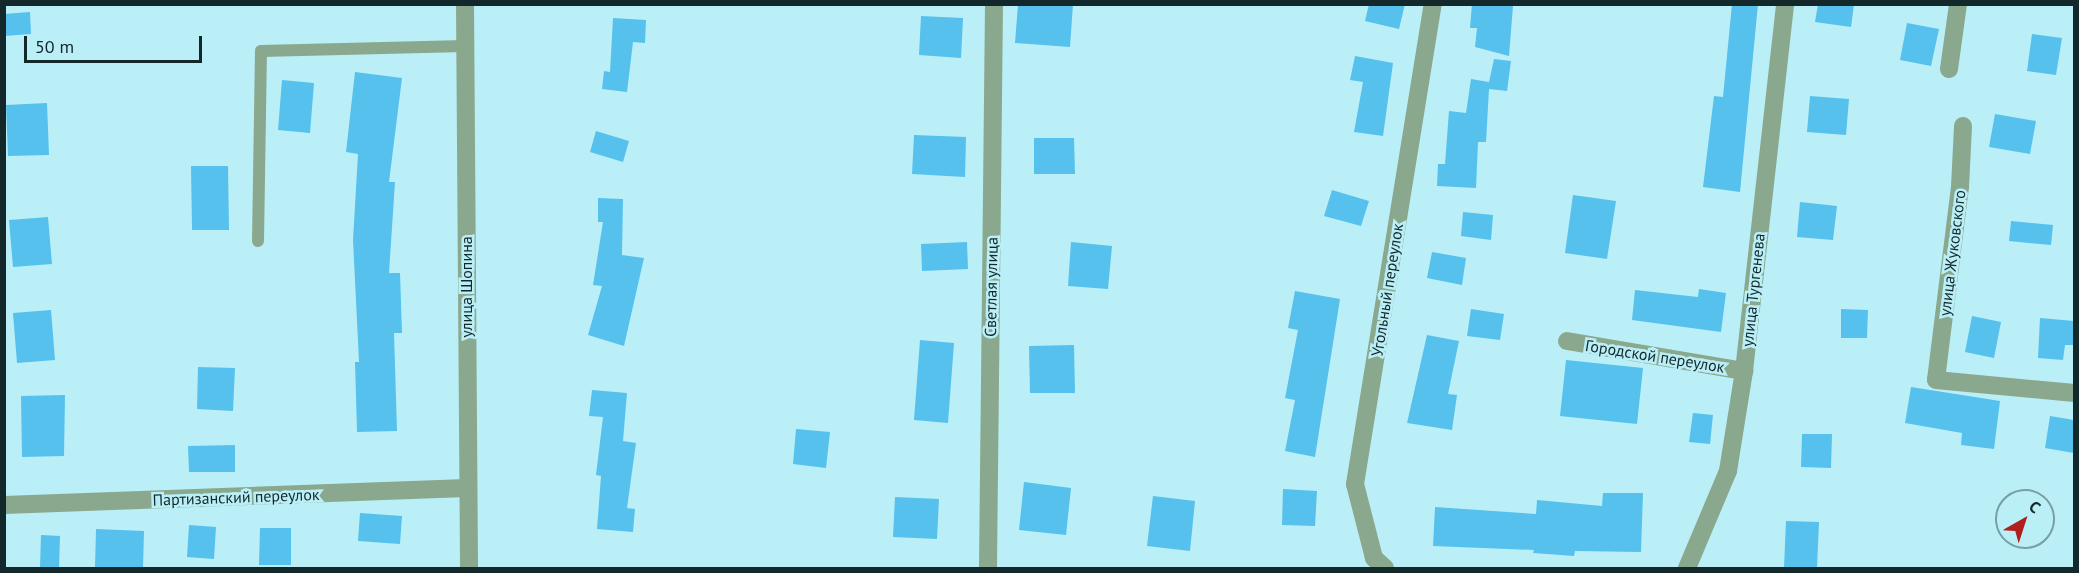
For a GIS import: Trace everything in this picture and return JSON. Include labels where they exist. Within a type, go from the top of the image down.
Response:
[{"type":"street","name":"улица Шопина","points":[[465,4],[469,568]]},
{"type":"street","name":"Светлая улица","points":[[988,568],[994,4]]},
{"type":"street","name":"Угольный переулок","points":[[1385,568],[1374,558],[1354,484],[1434,4]]},
{"type":"street","name":"улица Тургенева","points":[[1687,568],[1728,471],[1744,371],[1785,4]]},
{"type":"street","points":[[1949,69],[1958,4]]},
{"type":"street","name":"улица Жуковского","points":[[1963,126],[1960,187],[1936,380],[2074,393]]},
{"type":"street","name":"Городской переулок","points":[[1567,341],[1744,371]]},
{"type":"street","name":"Партизанский переулок","points":[[4,505],[467,488]]},
{"type":"lane","points":[[258,240],[261,51],[465,46]]},
{"type":"building","points":[[1018,4],[1073,4],[1070,47],[1015,43]]},
{"type":"building","points":[[1369,4],[1405,4],[1399,29],[1365,21]]},
{"type":"building","points":[[1472,4],[1513,6],[1509,56],[1475,47],[1477,28],[1470,28]]},
{"type":"building","points":[[1732,4],[1758,4],[1740,192],[1703,187],[1714,96],[1723,97]]},
{"type":"building","points":[[1818,4],[1854,4],[1851,27],[1815,22]]},
{"type":"building","points":[[30,12],[31,34],[4,36],[4,14]]},
{"type":"building","points":[[921,16],[963,18],[961,58],[919,55]]},
{"type":"building","points":[[613,18],[646,20],[645,43],[633,42],[627,92],[602,89],[604,71],[610,72]]},
{"type":"building","points":[[1907,23],[1939,29],[1931,66],[1900,60]]},
{"type":"building","points":[[2032,34],[2062,38],[2056,75],[2027,71]]},
{"type":"building","points":[[1355,56],[1393,63],[1383,136],[1354,132],[1363,82],[1350,80]]},
{"type":"building","points":[[1494,59],[1511,61],[1507,91],[1489,89],[1486,142],[1478,142],[1476,188],[1437,186],[1438,164],[1445,164],[1449,111],[1466,113],[1471,79],[1489,82]]},
{"type":"building","points":[[355,72],[402,78],[389,182],[395,182],[389,273],[400,273],[402,333],[394,333],[397,431],[357,432],[355,362],[359,362],[353,240],[358,154],[346,152]]},
{"type":"building","points":[[282,80],[314,83],[310,133],[278,130]]},
{"type":"building","points":[[1810,96],[1849,99],[1846,135],[1807,132]]},
{"type":"building","points":[[47,103],[49,155],[8,156],[6,105]]},
{"type":"building","points":[[1995,114],[2036,121],[2030,154],[1989,147]]},
{"type":"building","points":[[596,131],[629,141],[623,162],[590,152]]},
{"type":"building","points":[[914,135],[966,137],[965,177],[912,174]]},
{"type":"building","points":[[1034,138],[1074,138],[1075,174],[1034,174]]},
{"type":"building","points":[[191,166],[228,166],[229,230],[192,230]]},
{"type":"building","points":[[1332,190],[1369,201],[1361,226],[1324,216]]},
{"type":"building","points":[[1573,195],[1616,201],[1607,259],[1565,253]]},
{"type":"building","points":[[598,198],[623,199],[622,255],[644,258],[624,346],[588,335],[602,286],[593,285],[603,222],[598,222]]},
{"type":"building","points":[[1800,202],[1837,206],[1833,240],[1797,237]]},
{"type":"building","points":[[1463,212],[1493,215],[1491,240],[1461,236]]},
{"type":"building","points":[[48,217],[52,264],[13,267],[9,220]]},
{"type":"building","points":[[2011,221],[2053,225],[2051,245],[2009,241]]},
{"type":"building","points":[[967,242],[968,269],[922,271],[921,244]]},
{"type":"building","points":[[1071,242],[1112,246],[1108,289],[1068,286]]},
{"type":"building","points":[[1432,252],[1466,258],[1462,285],[1427,278]]},
{"type":"building","points":[[1699,289],[1726,293],[1721,332],[1632,320],[1635,290],[1698,297]]},
{"type":"building","points":[[1295,291],[1340,299],[1315,457],[1285,451],[1295,400],[1285,398],[1298,330],[1288,328]]},
{"type":"building","points":[[1471,309],[1504,314],[1500,340],[1467,336]]},
{"type":"building","points":[[1841,309],[1868,310],[1867,338],[1841,338]]},
{"type":"building","points":[[51,310],[55,360],[17,363],[13,313]]},
{"type":"building","points":[[1972,316],[2001,322],[1994,358],[1965,352]]},
{"type":"building","points":[[2040,318],[2074,321],[2074,345],[2065,345],[2063,360],[2038,358]]},
{"type":"building","points":[[1427,335],[1459,341],[1448,394],[1457,395],[1452,430],[1407,423]]},
{"type":"building","points":[[920,340],[954,343],[948,423],[914,420]]},
{"type":"building","points":[[1074,345],[1075,393],[1030,393],[1029,346]]},
{"type":"building","points":[[1566,360],[1643,368],[1637,424],[1560,416]]},
{"type":"building","points":[[198,367],[235,368],[233,411],[197,409]]},
{"type":"building","points":[[1911,387],[2000,401],[1994,449],[1961,445],[1962,433],[1905,423]]},
{"type":"building","points":[[592,390],[627,393],[623,441],[636,443],[627,508],[635,509],[633,532],[597,529],[601,476],[596,475],[603,417],[589,416]]},
{"type":"building","points":[[65,395],[64,456],[22,457],[21,396]]},
{"type":"building","points":[[1693,413],[1713,415],[1710,444],[1689,442]]},
{"type":"building","points":[[2050,416],[2074,420],[2074,453],[2045,448]]},
{"type":"building","points":[[796,429],[830,432],[826,468],[793,464]]},
{"type":"building","points":[[1802,434],[1832,434],[1831,468],[1801,467]]},
{"type":"building","points":[[235,445],[235,472],[189,472],[188,446]]},
{"type":"building","points":[[1024,482],[1071,488],[1066,535],[1019,530]]},
{"type":"building","points":[[1283,489],[1317,491],[1315,526],[1282,525]]},
{"type":"building","points":[[1603,493],[1643,493],[1641,552],[1575,551],[1574,556],[1533,553],[1534,550],[1433,546],[1435,507],[1536,514],[1537,500],[1602,506]]},
{"type":"building","points":[[1153,496],[1195,501],[1190,551],[1147,546]]},
{"type":"building","points":[[895,497],[939,499],[937,539],[893,537]]},
{"type":"building","points":[[360,513],[402,516],[400,544],[358,541]]},
{"type":"building","points":[[1786,521],[1819,522],[1817,568],[1784,568]]},
{"type":"building","points":[[189,525],[216,527],[214,559],[187,557]]},
{"type":"building","points":[[260,528],[291,528],[291,565],[259,565]]},
{"type":"building","points":[[96,529],[144,531],[143,568],[95,568]]},
{"type":"building","points":[[41,535],[60,536],[59,568],[40,568]]}]
